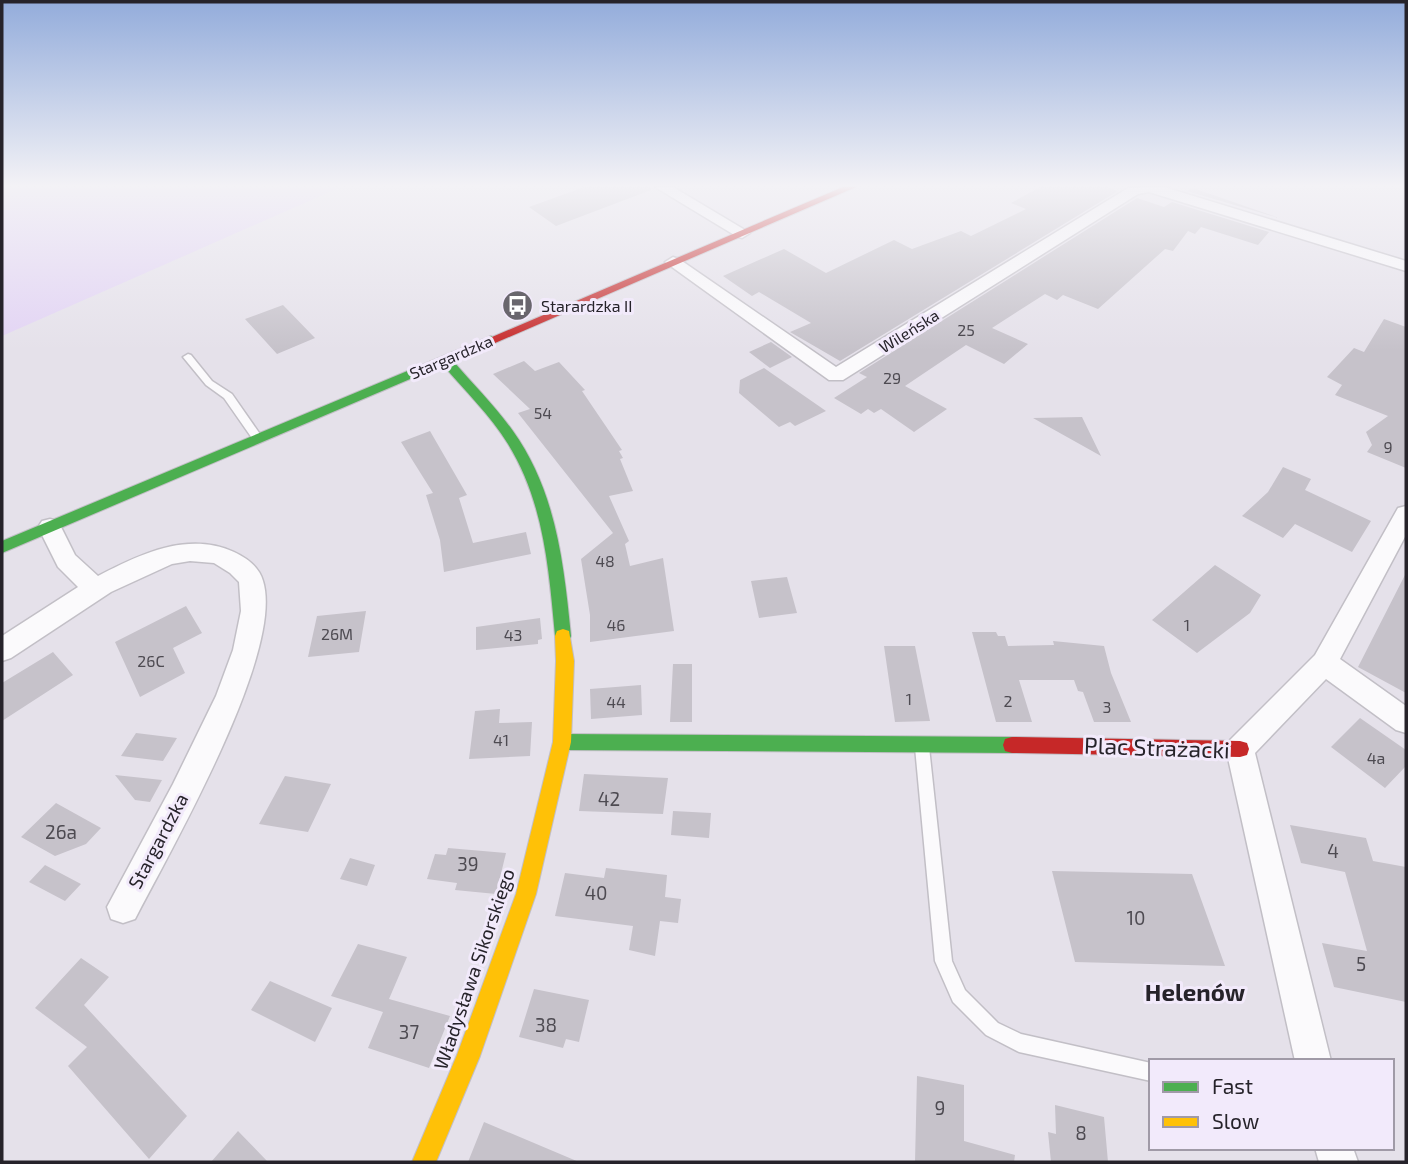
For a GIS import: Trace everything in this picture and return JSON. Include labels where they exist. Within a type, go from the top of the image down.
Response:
[{"type":"street","name":"Stargardzka","points":[[2,547],[722,241]]},
{"type":"street","name":"Wileńska","points":[[673,262],[836,376],[1052,241]]},
{"type":"street","points":[[1325,241],[1406,266]]},
{"type":"street","name":"Władysława Sikorskiego","points":[[424,1162],[504,962],[526,894],[562,742],[564,647],[555,548],[547,515],[516,445],[445,359]]},
{"type":"street","points":[[1240,749],[1324,663],[1406,514]]},
{"type":"street","points":[[50,527],[66,561],[96,588]]},
{"type":"street","name":"Stargardzka","points":[[2,650],[96,588],[168,555],[195,552],[220,554],[240,566],[251,582],[254,606],[249,638],[234,684],[199,766],[123,907]]},
{"type":"street","points":[[1324,663],[1406,720]]},
{"type":"street","name":"Plac Strażacki","points":[[562,742],[922,743],[1240,749],[1314,1059]]},
{"type":"lane","points":[[188,357],[209,383],[228,396],[258,439]]},
{"type":"lane","points":[[922,743],[944,961],[959,996],[992,1029],[1019,1043],[1149,1072]]},
{"type":"shaded area","points":[[2,241],[217,241],[2,336]]},
{"type":"building","points":[[891,241],[912,249],[933,241],[1036,241],[840,361],[790,332],[811,323],[759,292],[752,296],[723,276],[784,249],[826,273]]},
{"type":"building","points":[[1068,241],[1180,241],[1173,251],[1165,249],[1098,309],[1063,295],[1057,300],[1045,294],[992,328],[1028,344],[1004,364],[966,345],[905,386],[947,409],[914,432],[881,409],[874,413],[868,409],[861,414],[834,398],[867,377],[859,373]]},
{"type":"building","points":[[283,305],[315,338],[277,354],[245,319]]},
{"type":"building","points":[[1384,319],[1406,327],[1406,468],[1367,452],[1372,445],[1366,432],[1388,416],[1335,395],[1342,385],[1327,377],[1354,348],[1364,352]]},
{"type":"building","points":[[771,342],[792,357],[770,368],[749,352]]},
{"type":"building","points":[[524,361],[535,371],[559,362],[585,390],[582,391],[622,450],[619,451],[623,458],[620,459],[633,491],[609,496],[629,541],[625,544],[630,566],[663,558],[674,631],[590,642],[590,615],[581,559],[613,533],[518,413],[530,409],[493,374]]},
{"type":"building","points":[[764,368],[826,411],[795,426],[790,422],[779,427],[739,393],[740,380]]},
{"type":"building","points":[[1082,417],[1101,456],[1033,418]]},
{"type":"building","points":[[430,431],[467,495],[459,498],[473,543],[526,532],[531,554],[444,572],[440,540],[426,495],[433,493],[401,442]]},
{"type":"building","points":[[1283,467],[1311,479],[1305,490],[1371,521],[1352,552],[1295,524],[1283,538],[1242,516],[1268,492]]},
{"type":"building","points":[[1215,565],[1261,595],[1250,613],[1197,653],[1152,620]]},
{"type":"building","points":[[1406,573],[1406,693],[1358,667]]},
{"type":"building","points":[[787,577],[797,613],[759,618],[751,581]]},
{"type":"building","points":[[186,606],[202,633],[173,648],[185,673],[140,697],[115,642]]},
{"type":"building","points":[[366,611],[359,652],[308,657],[317,616]]},
{"type":"building","points":[[540,618],[542,639],[538,640],[538,644],[476,650],[476,627]]},
{"type":"building","points":[[972,632],[996,632],[998,636],[1005,636],[1008,646],[1054,645],[1053,641],[1104,646],[1111,673],[1131,722],[1094,722],[1083,692],[1078,691],[1074,680],[1019,680],[1032,722],[996,722]]},
{"type":"building","points":[[884,646],[915,646],[930,721],[895,722]]},
{"type":"building","points":[[53,652],[73,675],[2,721],[2,683]]},
{"type":"building","points":[[673,664],[692,664],[692,722],[670,722]]},
{"type":"building","points":[[641,685],[642,715],[591,719],[590,689]]},
{"type":"building","points":[[500,709],[499,723],[532,722],[530,756],[469,759],[475,711]]},
{"type":"building","points":[[1360,718],[1406,750],[1406,766],[1385,788],[1331,747]]},
{"type":"building","points":[[136,733],[177,738],[163,761],[121,756]]},
{"type":"building","points":[[584,774],[668,778],[663,814],[579,811]]},
{"type":"building","points":[[115,775],[162,780],[150,802],[135,800]]},
{"type":"building","points":[[285,776],[331,784],[308,832],[259,824]]},
{"type":"building","points":[[56,803],[101,828],[86,844],[55,856],[21,837]]},
{"type":"building","points":[[673,811],[711,813],[709,838],[671,835]]},
{"type":"building","points":[[1290,825],[1366,838],[1373,861],[1406,867],[1406,1002],[1334,987],[1322,943],[1367,951],[1345,872],[1301,863]]},
{"type":"building","points":[[448,848],[506,853],[496,894],[455,890],[457,883],[427,879],[435,854],[446,855]]},
{"type":"building","points":[[350,858],[375,865],[367,886],[340,879]]},
{"type":"building","points":[[45,865],[81,884],[65,901],[29,882]]},
{"type":"building","points":[[606,868],[667,875],[665,897],[681,899],[678,923],[660,921],[655,956],[629,950],[633,926],[555,916],[565,873],[604,878]]},
{"type":"building","points":[[1052,871],[1192,874],[1225,966],[1075,962]]},
{"type":"building","points":[[358,944],[407,957],[389,999],[450,1016],[429,1068],[368,1048],[383,1012],[331,996]]},
{"type":"building","points":[[81,958],[109,977],[84,1005],[187,1116],[149,1159],[68,1066],[87,1047],[35,1008]]},
{"type":"building","points":[[270,981],[332,1008],[315,1042],[251,1010]]},
{"type":"building","points":[[534,989],[589,1000],[579,1042],[566,1039],[563,1048],[519,1037]]},
{"type":"building","points":[[917,1076],[964,1085],[964,1141],[1015,1155],[1014,1162],[915,1162]]},
{"type":"building","points":[[1055,1105],[1104,1117],[1108,1162],[1051,1162],[1048,1132],[1056,1134]]},
{"type":"building","points":[[484,1122],[579,1162],[468,1162]]},
{"type":"building","points":[[238,1131],[268,1162],[211,1162]]},
{"type":"traffic: fast","points":[[2,547],[491,340]]},
{"type":"traffic: fast","points":[[445,359],[500,423],[516,446],[538,492],[551,538],[563,636]]},
{"type":"traffic: fast","points":[[562,742],[1012,745]]},
{"type":"traffic: slow","points":[[424,1162],[468,1056],[526,894],[562,742],[565,661],[563,636]]},
{"type":"traffic: jam","points":[[491,340],[724,241]]},
{"type":"traffic: jam","points":[[1012,745],[1240,749]]},
{"type":"place","name":"Starardzka II","points":[[518,306]]},
{"type":"district","name":"Helenów","points":[[1195,993]]}]
